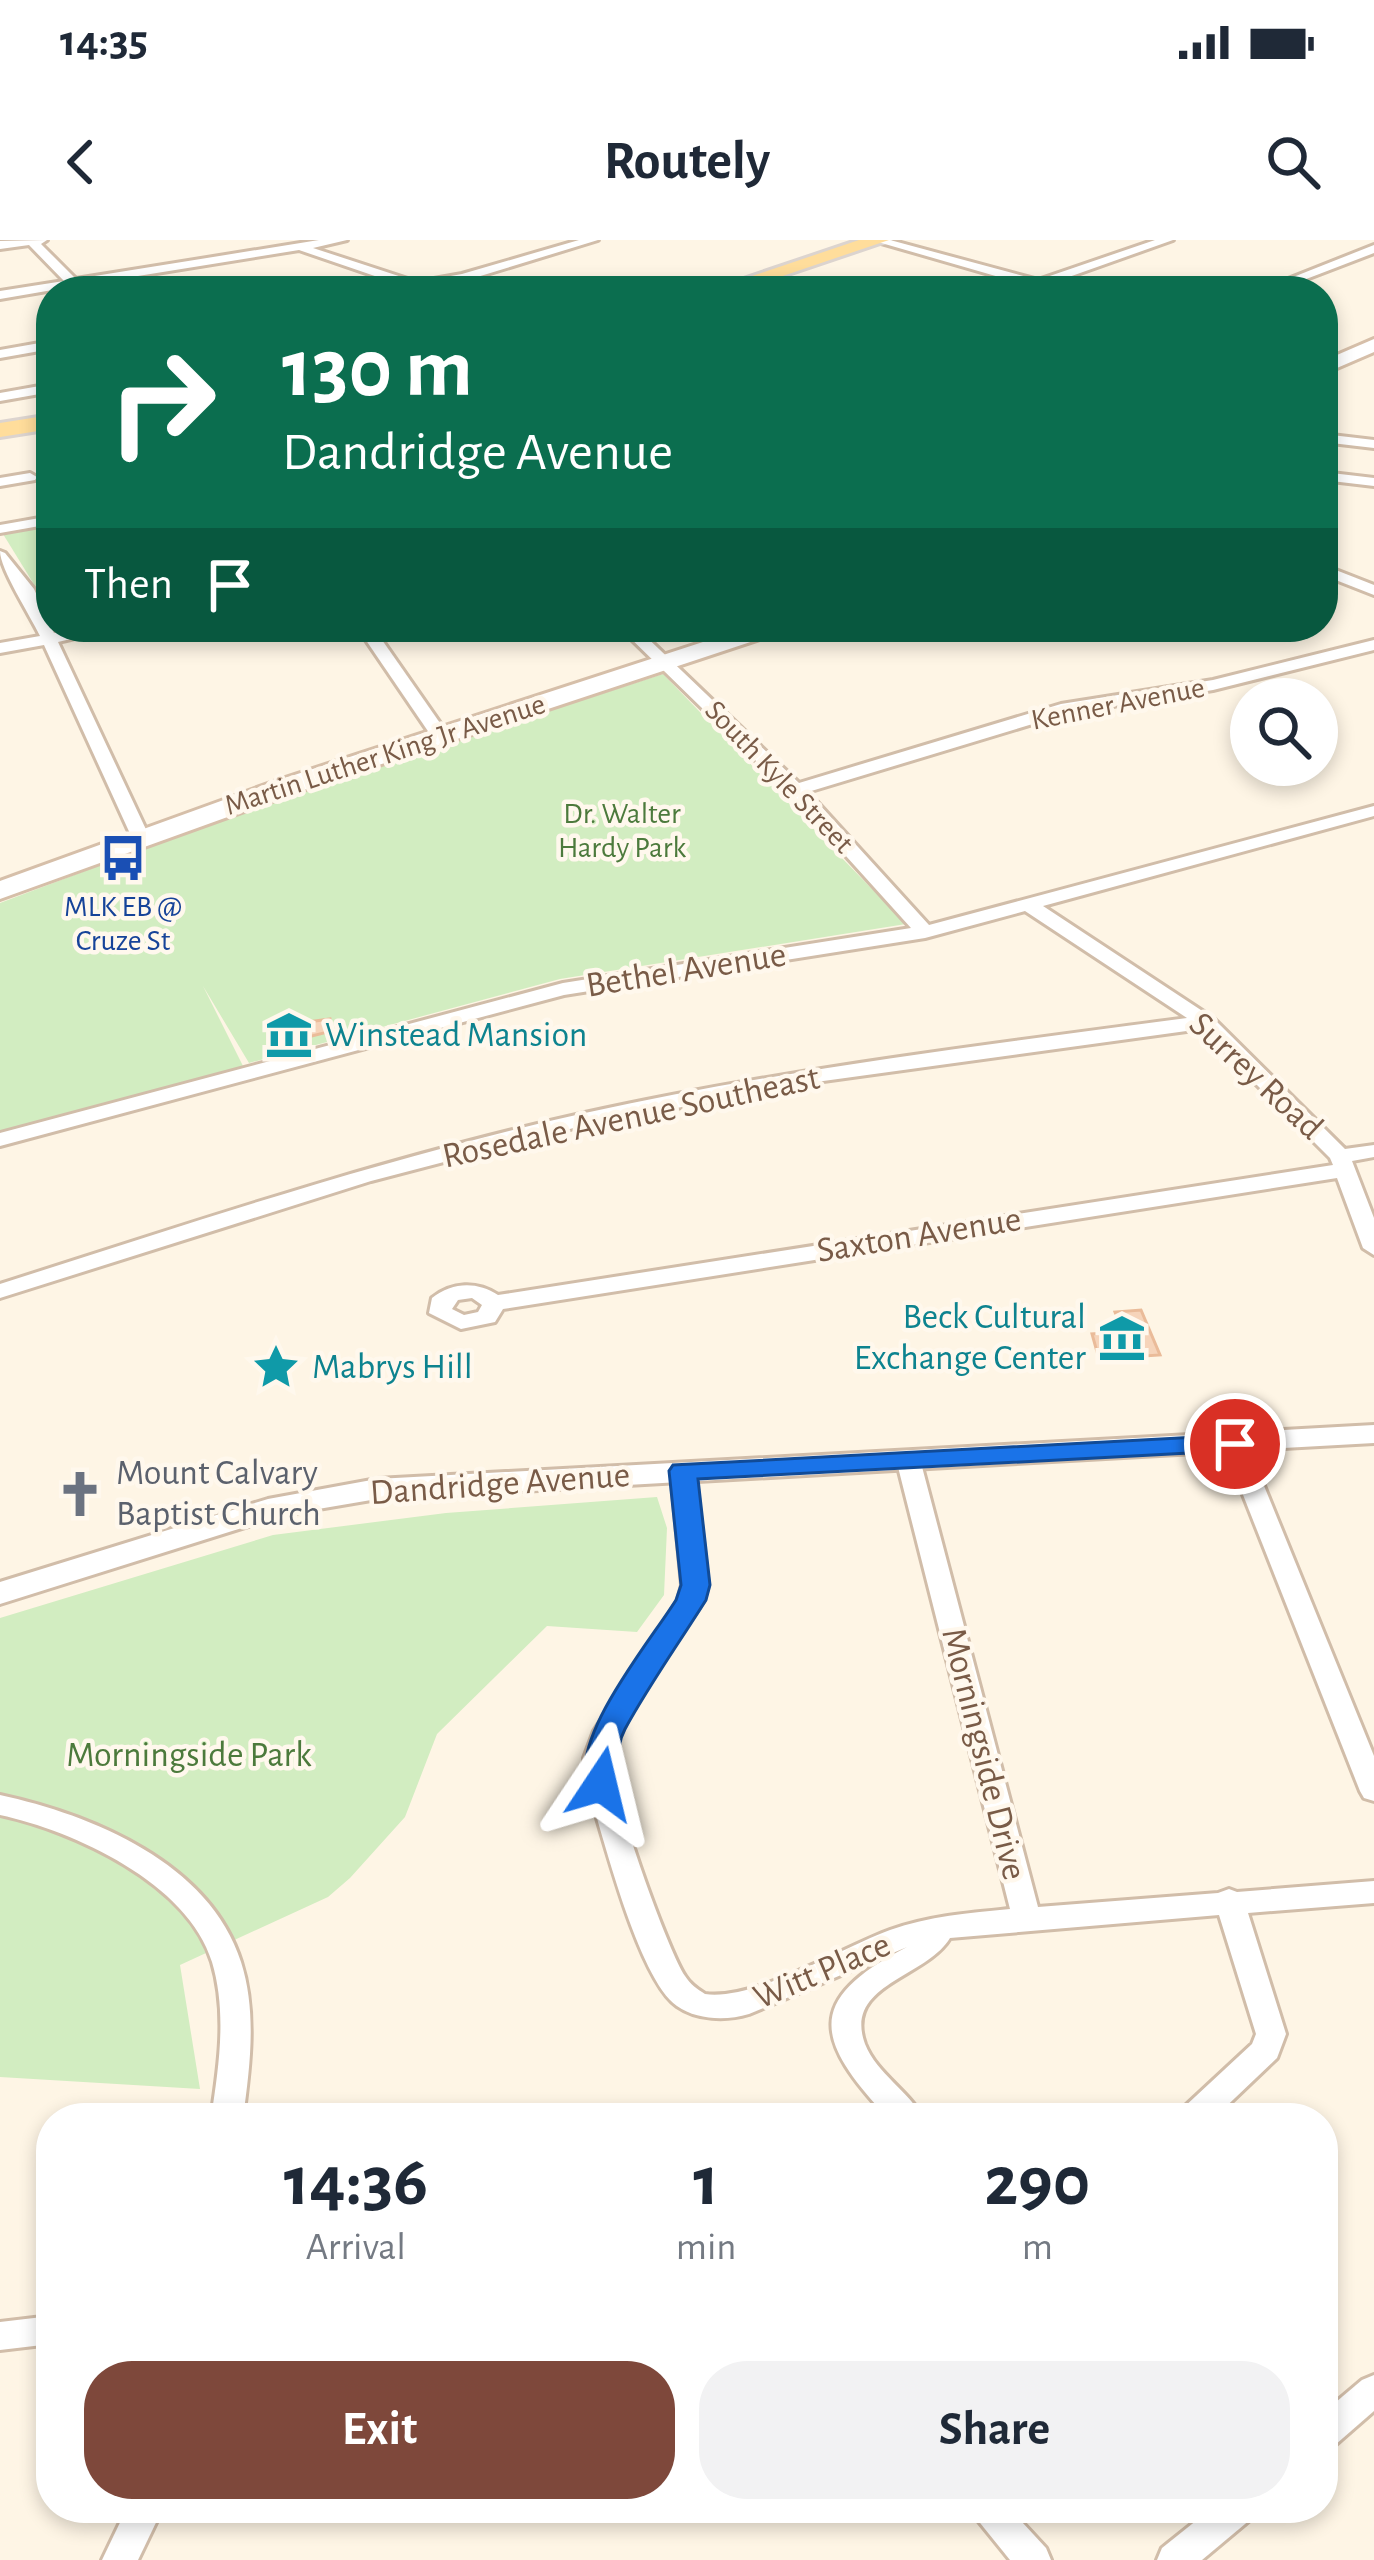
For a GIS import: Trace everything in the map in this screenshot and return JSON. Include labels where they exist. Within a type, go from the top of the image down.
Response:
[{"type":"main road","points":[[765,276],[878,240]]},
{"type":"main road","points":[[1338,360],[1374,345]]},
{"type":"main road","points":[[0,430],[36,424]]},
{"type":"main road","name":"Martin Luther King Jr Avenue","points":[[0,891],[141,838],[727,642]]},
{"type":"street","points":[[0,245],[41,240]]},
{"type":"street","points":[[277,240],[386,276]]},
{"type":"street","points":[[149,276],[341,240]]},
{"type":"street","points":[[456,276],[592,240]]},
{"type":"street","points":[[878,240],[1011,276]]},
{"type":"street","points":[[1063,276],[1167,240]]},
{"type":"street","points":[[32,241],[66,276]]},
{"type":"street","points":[[1303,276],[1374,249]]},
{"type":"street","points":[[0,295],[36,292]]},
{"type":"street","points":[[0,354],[36,348]]},
{"type":"street","points":[[0,397],[36,391]]},
{"type":"street","points":[[1338,440],[1374,444]]},
{"type":"street","points":[[0,482],[30,477]]},
{"type":"street","points":[[1338,478],[1374,482]]},
{"type":"street","points":[[0,529],[36,523]]},
{"type":"street","points":[[0,556],[26,589],[36,614]]},
{"type":"street","points":[[1338,576],[1374,590]]},
{"type":"street","points":[[0,648],[36,641]]},
{"type":"street","points":[[47,642],[141,838]]},
{"type":"street","points":[[375,642],[440,736]]},
{"type":"street","name":"South Kyle Street","points":[[643,642],[796,790],[925,932]]},
{"type":"street","name":"Kenner Avenue","points":[[796,790],[1067,708],[1213,685],[1374,646]]},
{"type":"street","name":"Bethel Avenue","points":[[0,1140],[563,989],[925,932],[1374,811]]},
{"type":"street","name":"Surrey Road","points":[[1028,904],[1206,1022],[1343,1163],[1374,1248]]},
{"type":"street","name":"Rosedale Avenue Southeast","points":[[0,1291],[385,1172],[584,1119],[842,1073],[1206,1022]]},
{"type":"street","name":"Saxton Avenue","points":[[494,1303],[1343,1163],[1374,1150]]},
{"type":"street","name":"Dandridge Avenue","points":[[0,1593],[279,1506],[377,1490],[1374,1434]]},
{"type":"street","points":[[1235,1444],[1374,1791]]},
{"type":"street","name":"Morningside Drive","points":[[910,1463],[1026,1916],[1374,1892]]},
{"type":"street","name":"Witt Place","points":[[683,1471],[695,1585],[691,1600],[608,1731],[598,1758],[601,1784],[673,1983],[698,2003],[738,2006],[900,1938],[941,1927],[1026,1916]]},
{"type":"street","points":[[0,1805],[28,1809],[91,1835],[141,1863],[200,1912],[221,1946],[232,1983],[228,2103]]},
{"type":"street","points":[[1209,2103],[1266,2050],[1271,2034],[1228,1900]]},
{"type":"street","points":[[894,2103],[850,2051],[849,2005],[864,1984],[926,1954],[941,1927]]},
{"type":"street","points":[[0,2336],[36,2332]]},
{"type":"street","points":[[1338,2421],[1374,2390]]},
{"type":"street","points":[[120,2560],[138,2523]]},
{"type":"street","points":[[1000,2523],[1033,2560]]},
{"type":"street","points":[[1175,2560],[1220,2523]]},
{"type":"green space","points":[[36,528],[36,586],[35,586],[3,534]]},
{"type":"green space","name":"Dr. Walter Hardy Park","points":[[663,674],[906,924],[560,979],[249,1063],[203,986],[244,1068],[0,1138],[0,903],[273,800]]},
{"type":"green space","name":"Morningside Park","points":[[657,1497],[667,1528],[664,1595],[637,1632],[547,1626],[437,1734],[405,1817],[350,1878],[328,1897],[180,1965],[200,2089],[0,2077],[0,1618],[273,1535],[446,1513]]},
{"type":"building","points":[[330,1019],[332,1031],[280,1044],[271,1027]]},
{"type":"building","name":"Beck Cultural Exchange Center","points":[[1141,1310],[1160,1355],[1099,1359],[1092,1334],[1123,1332],[1115,1312]]},
{"type":"place","name":"MLK EB @ Cruze St","points":[[123,858]]},
{"type":"place","name":"Winstead Mansion","points":[[289,1035]]},
{"type":"place","name":"Beck Cultural Exchange Center","points":[[1122,1338]]},
{"type":"place","name":"Mabrys Hill","points":[[276,1367]]},
{"type":"place","name":"Mount Calvary Baptist Church","points":[[80,1494]]},
{"type":"route","points":[[601,1784],[598,1758],[608,1731],[691,1600],[695,1585],[683,1471],[1235,1444]]}]
